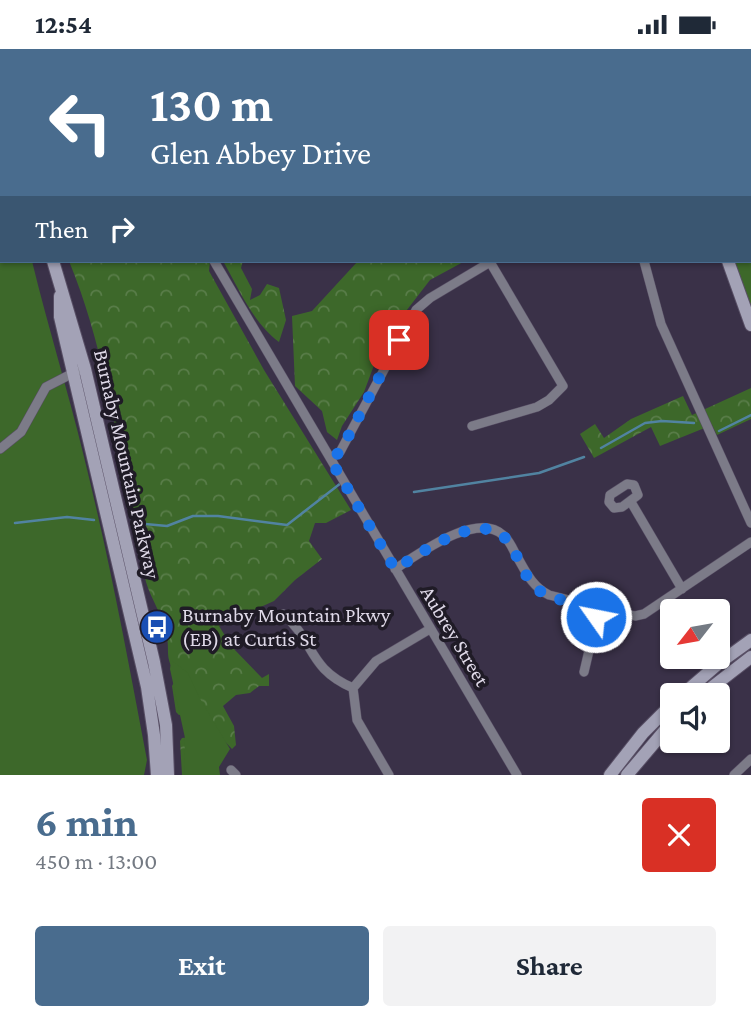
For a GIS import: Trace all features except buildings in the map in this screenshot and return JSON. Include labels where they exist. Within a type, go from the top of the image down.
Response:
[{"type":"main road","name":"Burnaby Mountain Parkway","points":[[54,263],[60,289],[60,317],[79,371],[159,685],[166,725],[168,775]]},
{"type":"main road","points":[[728,263],[751,325]]},
{"type":"main road","name":"Burnaby Mountain Parkway","points":[[79,371],[147,687],[157,775]]},
{"type":"main road","points":[[696,683],[751,641]]},
{"type":"main road","points":[[717,683],[751,657]]},
{"type":"main road","points":[[610,775],[660,715]]},
{"type":"main road","points":[[626,775],[660,736]]},
{"type":"street","name":"Aubrey Street","points":[[215,263],[517,775]]},
{"type":"street","points":[[330,459],[340,452],[415,310],[488,263]]},
{"type":"street","points":[[472,426],[537,407],[564,386],[492,263]]},
{"type":"street","points":[[644,263],[653,301],[667,339],[751,523]]},
{"type":"street","points":[[0,449],[21,432],[46,387],[79,371]]},
{"type":"street","points":[[631,502],[682,589]]},
{"type":"street","points":[[395,569],[458,532],[487,528],[502,534],[509,542],[531,582],[539,590],[549,595],[635,616],[644,614],[751,542]]},
{"type":"street","points":[[584,672],[599,608]]},
{"type":"street","points":[[283,614],[294,624],[318,665],[330,677],[353,688]]},
{"type":"street","points":[[389,775],[357,720],[353,688],[376,661],[430,629]]},
{"type":"street","points":[[734,775],[751,759]]},
{"type":"green space","points":[[0,263],[33,263],[102,532],[147,760],[144,775],[0,775]]},
{"type":"green space","points":[[70,263],[210,263],[209,271],[264,370],[351,510],[326,523],[315,523],[309,541],[322,559],[274,601],[219,626],[232,647],[262,678],[269,674],[269,686],[259,686],[250,693],[236,695],[223,706],[234,726],[236,745],[232,749],[217,733],[216,775],[182,775],[180,741],[190,737],[189,713],[179,715],[176,712],[172,686],[177,677],[169,658],[164,625],[146,582],[105,379]]},
{"type":"green space","points":[[224,263],[242,263],[241,268],[252,289],[250,300],[260,295],[267,284],[279,288],[286,320],[279,342],[254,315]]},
{"type":"green space","points":[[356,263],[461,263],[430,280],[383,341],[364,392],[342,426],[337,440],[327,432],[322,411],[295,386],[292,316],[312,311]]},
{"type":"green space","points":[[734,263],[751,263],[751,312]]},
{"type":"green space","points":[[751,388],[751,419],[717,435],[712,425],[660,446],[651,427],[594,458],[580,434],[595,424],[604,438],[631,419],[683,396],[692,415]]},
{"type":"green space","points":[[171,660],[188,673],[230,749],[219,767],[220,775],[184,775],[185,738],[170,669]]},
{"type":"waterway","points":[[719,431],[751,415]]},
{"type":"waterway","points":[[601,448],[645,423],[694,423]]},
{"type":"waterway","points":[[414,492],[539,473],[584,457]]},
{"type":"waterway","points":[[134,523],[167,526],[193,516],[218,516],[287,525],[341,483]]},
{"type":"waterway","points":[[15,523],[67,517],[94,520]]},
{"type":"place","name":"Burnaby Mountain Pkwy (EB) at Curtis St","points":[[157,627]]},
{"type":"route","points":[[399,340],[340,452],[330,459],[395,569],[458,532],[487,528],[502,534],[509,542],[531,582],[539,590],[599,608],[596,617]]}]
